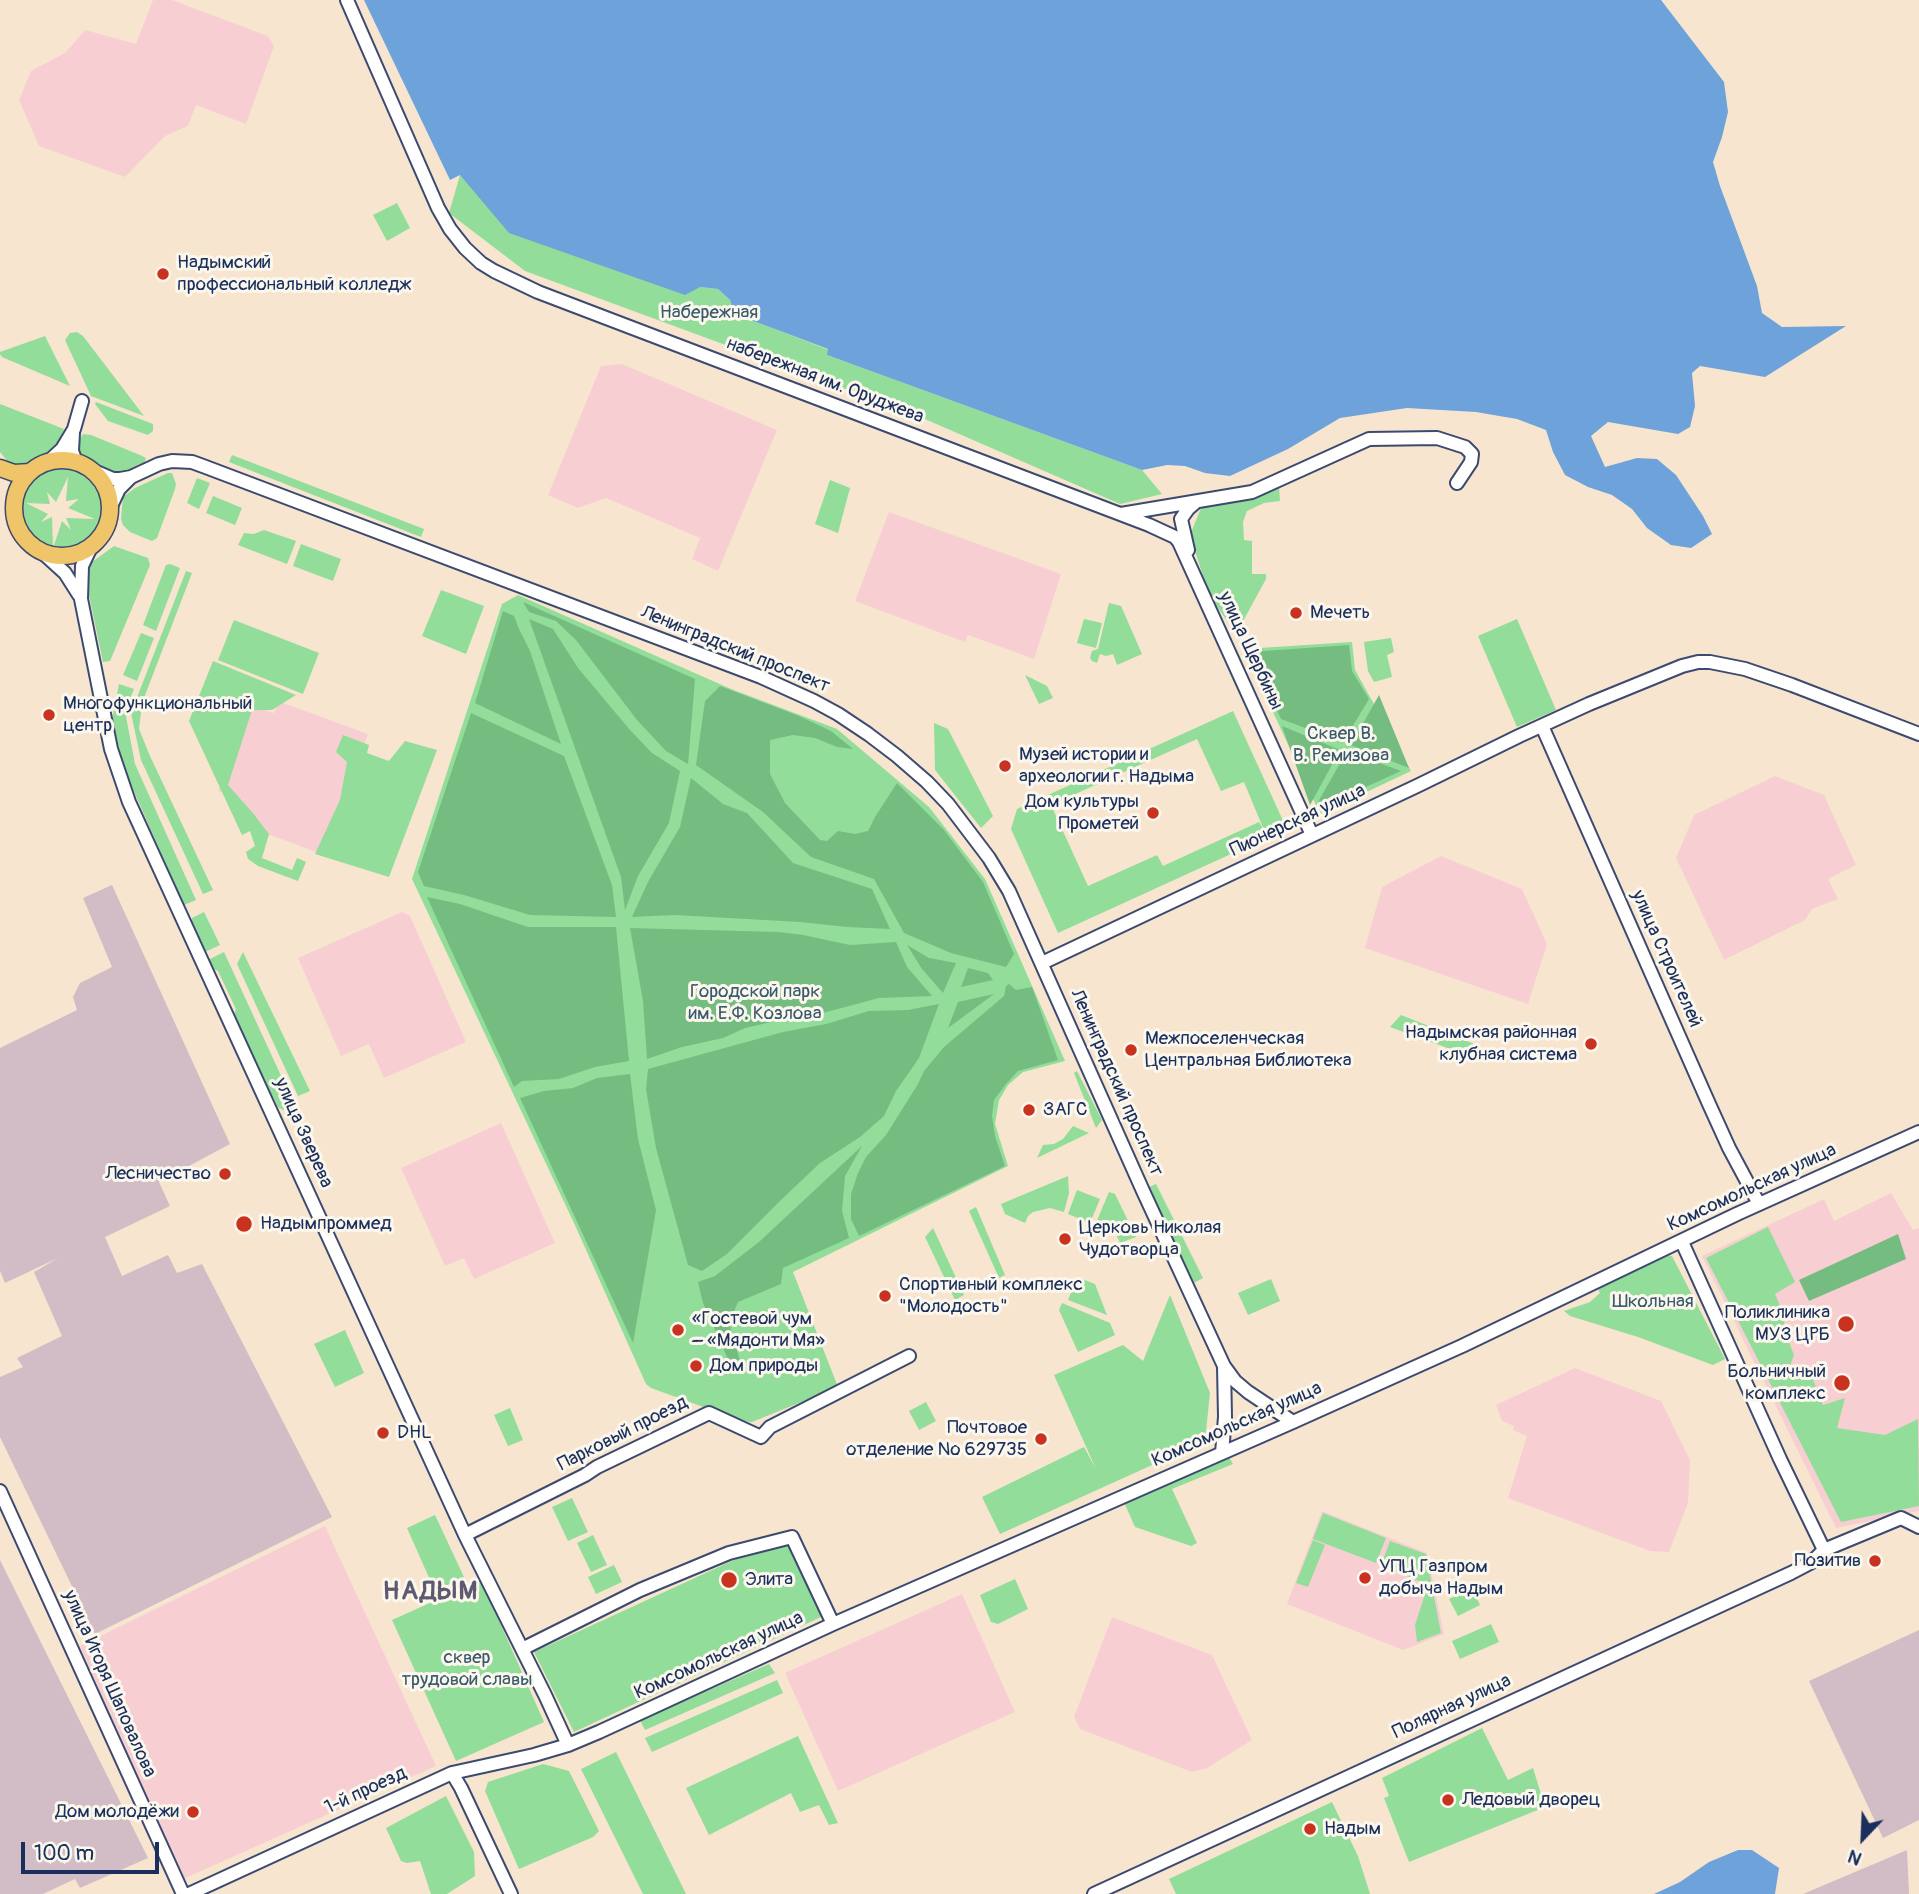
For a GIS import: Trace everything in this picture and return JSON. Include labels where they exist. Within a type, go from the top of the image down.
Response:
[{"type":"main road","points":[[48,462],[76,462],[92,470],[104,485],[111,506],[107,528],[100,539],[80,553],[55,556],[43,553],[33,547],[19,530],[15,519],[15,496],[30,472],[48,462]]},
{"type":"main road","points":[[0,468],[14,472],[30,472]]},
{"type":"main road","points":[[0,474],[15,496]]},
{"type":"street","name":"набережная им. Оруджева","points":[[347,0],[438,208],[465,248],[488,267],[550,296],[1149,525],[1175,537],[1187,560]]},
{"type":"street","points":[[76,462],[72,451],[74,429],[82,401]]},
{"type":"street","points":[[48,462],[62,449],[74,429]]},
{"type":"street","points":[[1121,514],[1252,492],[1369,439],[1437,438],[1465,447],[1472,454],[1471,462],[1457,483]]},
{"type":"street","name":"Ленинградский проспект","points":[[131,477],[159,464],[172,461],[192,462],[726,663],[814,701],[868,734],[927,782],[947,804],[989,858],[1009,891],[1224,1366]]},
{"type":"street","points":[[92,470],[113,479],[131,477]]},
{"type":"street","points":[[111,506],[119,489],[131,477]]},
{"type":"street","points":[[1187,560],[1187,542],[1181,519],[1197,502]]},
{"type":"street","points":[[1149,525],[1162,513],[1179,505]]},
{"type":"street","name":"улица Зверева","points":[[91,547],[82,566],[81,599],[111,749],[129,802],[466,1535],[568,1745]]},
{"type":"street","name":"улица Зверева","points":[[43,553],[65,573],[81,599]]},
{"type":"street","name":"улица Щербины","points":[[1187,560],[1312,835]]},
{"type":"street","name":"Пионерская улица","points":[[1042,963],[1588,704],[1682,666],[1698,662],[1727,664],[1792,685],[1919,734]]},
{"type":"street","name":"улица Строителей","points":[[1542,726],[1724,1137],[1759,1204]]},
{"type":"street","name":"Комсомольская улица","points":[[568,1745],[833,1624],[1462,1346],[1759,1204],[1919,1132]]},
{"type":"street","points":[[1682,1242],[1824,1550]]},
{"type":"street","name":"Парковый проезд","points":[[466,1535],[709,1413],[761,1437],[770,1427],[909,1356]]},
{"type":"street","points":[[1224,1366],[1248,1392],[1293,1422]]},
{"type":"street","points":[[1222,1453],[1225,1417],[1224,1366]]},
{"type":"street","name":"улица Игоря Шаповалова","points":[[0,1491],[183,1894]]},
{"type":"street","name":"Полярная улица","points":[[1094,1894],[1791,1573],[1812,1562],[1824,1550],[1901,1518],[1919,1527]]},
{"type":"street","points":[[522,1648],[640,1590],[729,1553],[792,1537],[833,1624]]},
{"type":"street","name":"1-й проезд","points":[[189,1894],[452,1773],[568,1745]]},
{"type":"street","points":[[452,1773],[511,1894]]},
{"type":"shaded area","points":[[153,0],[172,0],[268,36],[274,46],[246,124],[196,105],[188,126],[165,136],[125,177],[39,146],[19,100],[31,71],[65,53],[85,30],[136,44]]},
{"type":"shaded area","points":[[622,364],[777,430],[718,571],[692,559],[700,538],[606,498],[578,508],[548,495],[601,366]]},
{"type":"shaded area","points":[[889,512],[1061,574],[1034,659],[968,635],[965,642],[855,601]]},
{"type":"shaded area","points":[[278,701],[368,734],[359,759],[346,863],[235,822],[243,800],[218,791],[250,705],[274,713]]},
{"type":"shaded area","points":[[1775,776],[1824,795],[1856,865],[1828,879],[1838,899],[1812,909],[1805,920],[1724,960],[1676,858],[1694,815]]},
{"type":"shaded area","points":[[1441,856],[1522,889],[1547,944],[1528,1004],[1365,948],[1382,887]]},
{"type":"shaded area","points":[[112,885],[230,1144],[159,1182],[170,1206],[105,1237],[122,1276],[168,1255],[177,1273],[202,1264],[332,1517],[95,1634],[0,1437],[0,1377],[23,1367],[17,1358],[62,1336],[34,1272],[58,1258],[5,1283],[0,1271],[0,1048],[77,1010],[73,997],[80,983],[112,967],[83,898]]},
{"type":"shaded area","points":[[402,912],[410,916],[466,1042],[384,1078],[369,1044],[341,1056],[298,958]]},
{"type":"shaded area","points":[[501,1123],[555,1243],[474,1279],[464,1258],[445,1266],[401,1168]]},
{"type":"shaded area","name":"Больничный комплекс","points":[[1891,1193],[1913,1230],[1919,1228],[1919,1511],[1836,1528],[1702,1256],[1824,1199],[1834,1221]]},
{"type":"shaded area","points":[[1575,1368],[1661,1401],[1690,1460],[1688,1503],[1669,1552],[1650,1551],[1508,1498],[1527,1436],[1502,1421],[1496,1405]]},
{"type":"shaded area","name":"УПЦ Газпром добыча Надым","points":[[1322,1511],[1427,1553],[1444,1634],[1403,1650],[1287,1604]]},
{"type":"shaded area","points":[[325,1526],[436,1766],[183,1879],[80,1646]]},
{"type":"shaded area","points":[[0,1560],[148,1858],[80,1888],[75,1879],[43,1894],[0,1894]]},
{"type":"shaded area","points":[[962,1594],[1015,1712],[838,1791],[785,1673]]},
{"type":"shaded area","points":[[1112,1617],[1212,1655],[1252,1740],[1207,1768],[1192,1772],[1080,1729],[1074,1717]]},
{"type":"shaded area","points":[[1919,1630],[1919,1820],[1883,1838],[1809,1681]]},
{"type":"shaded area","points":[[1907,1850],[1909,1894],[1803,1894]]},
{"type":"green space","name":"Набережная","points":[[460,175],[479,195],[700,287],[718,289],[730,300],[736,314],[829,350],[827,355],[1142,470],[1162,494],[1120,504],[918,416],[525,271],[449,213]]},
{"type":"green space","points":[[397,203],[410,228],[387,241],[373,215]]},
{"type":"green space","points":[[77,332],[83,336],[144,416],[91,396],[65,340],[70,333]]},
{"type":"green space","points":[[45,336],[70,386],[0,354]]},
{"type":"green space","points":[[96,402],[153,424],[153,431],[148,435],[108,421]]},
{"type":"green space","points":[[0,404],[64,429],[55,451],[41,455],[21,468],[13,468],[0,452]]},
{"type":"green space","points":[[83,434],[140,455],[146,458],[144,463],[121,473],[105,470],[76,453]]},
{"type":"green space","points":[[232,455],[424,529],[421,537],[229,462]]},
{"type":"green space","points":[[68,469],[81,474],[92,483],[102,508],[95,534],[85,544],[73,550],[46,550],[34,543],[25,532],[19,520],[22,493],[30,481],[41,473]],"holes":[[[68,477],[66,501],[79,499],[68,508],[95,519],[66,518],[71,530],[62,521],[53,548],[52,517],[41,522],[48,514],[26,503],[50,504],[47,492],[56,502]]]},
{"type":"green space","points":[[172,473],[176,484],[157,538],[152,541],[130,532],[121,519],[123,497],[135,488]]},
{"type":"green space","points":[[197,478],[210,483],[199,509],[187,503]]},
{"type":"green space","points":[[830,480],[850,488],[838,533],[815,524]]},
{"type":"green space","points":[[1279,486],[1280,501],[1264,503],[1247,511],[1243,522],[1244,540],[1252,541],[1252,574],[1266,574],[1266,579],[1236,634],[1209,595],[1190,535],[1201,508]]},
{"type":"green space","points":[[213,496],[242,508],[235,525],[206,513]]},
{"type":"green space","points":[[264,530],[296,541],[287,564],[238,545],[244,533],[254,534]]},
{"type":"green space","points":[[301,544],[341,559],[333,581],[293,566]]},
{"type":"green space","points":[[114,546],[148,558],[150,565],[110,661],[103,662],[85,576],[88,565]]},
{"type":"green space","points":[[166,565],[180,568],[156,631],[143,625]]},
{"type":"green space","points":[[186,571],[192,573],[142,703],[139,729],[213,890],[203,894],[141,760],[131,713]]},
{"type":"green space","points":[[441,590],[484,606],[466,654],[422,636]]},
{"type":"green space","name":"Городской парк им. Е.Ф. Козлова","points":[[518,595],[731,689],[837,729],[929,807],[985,879],[1065,1061],[1023,1072],[1008,1085],[999,1100],[995,1124],[1008,1166],[793,1272],[838,1387],[752,1422],[742,1421],[646,1384],[574,1223],[412,879],[502,604]]},
{"type":"green space","points":[[523,602],[695,679],[688,764],[666,751],[637,720],[576,640],[556,621],[529,612]]},
{"type":"green space","points":[[1109,603],[1121,606],[1142,654],[1117,665],[1113,654],[1100,654],[1097,663],[1090,658],[1092,651],[1098,649]]},
{"type":"green space","points":[[503,611],[514,616],[530,651],[561,744],[475,703]]},
{"type":"green space","points":[[529,619],[553,629],[578,668],[630,730],[652,753],[680,771],[669,823],[638,876],[625,910],[621,877]]},
{"type":"green space","points":[[1084,619],[1102,623],[1096,648],[1077,643]]},
{"type":"green space","points":[[1517,619],[1556,710],[1517,727],[1478,636]]},
{"type":"green space","points":[[234,620],[319,653],[303,694],[218,660]]},
{"type":"green space","points":[[141,633],[154,638],[137,681],[123,675]]},
{"type":"green space","points":[[1391,638],[1394,652],[1387,655],[1392,677],[1374,682],[1368,671],[1364,642]]},
{"type":"green space","name":"Сквер В. В. Ремизова","points":[[1352,642],[1355,670],[1411,771],[1320,814],[1244,649]]},
{"type":"green space","points":[[1349,645],[1352,671],[1369,699],[1343,742],[1281,719],[1250,652]]},
{"type":"green space","points":[[213,661],[296,695],[272,710],[252,710],[228,785],[269,834],[262,858],[292,870],[297,858],[306,862],[298,881],[258,866],[248,859],[246,852],[255,846],[250,831],[242,835],[189,721]]},
{"type":"green space","points":[[1025,675],[1047,686],[1053,698],[1039,704]]},
{"type":"green space","points":[[119,684],[134,689],[125,711],[135,764],[196,900],[184,905],[124,769],[112,720]]},
{"type":"green space","points":[[720,686],[831,731],[853,749],[793,735],[770,740],[770,774],[785,803],[820,840],[827,841],[838,831],[855,834],[868,831],[897,783],[944,830],[983,882],[1014,954],[1006,967],[951,953],[904,933],[874,879],[811,857],[763,812],[696,765],[705,701]]},
{"type":"green space","points":[[1379,695],[1409,768],[1351,745]]},
{"type":"green space","points":[[1233,711],[1285,825],[1264,833],[1266,838],[1058,933],[1011,829],[1017,809]],"holes":[[[1197,739],[1221,791],[1244,782],[1264,830],[1259,822],[1163,866],[1157,855],[1088,886],[1051,805]]]},
{"type":"green space","points":[[471,713],[564,756],[612,885],[616,917],[530,915],[424,886],[418,872]]},
{"type":"green space","points":[[934,723],[948,729],[993,816],[981,828],[935,770]]},
{"type":"green space","points":[[1282,726],[1340,750],[1310,805]]},
{"type":"green space","points":[[343,735],[369,745],[367,753],[389,761],[405,741],[437,750],[389,877],[315,854],[340,800],[347,762],[336,752]]},
{"type":"green space","points":[[1347,751],[1401,771],[1313,811]]},
{"type":"green space","points":[[691,778],[723,804],[747,813],[793,863],[872,889],[890,929],[675,915],[632,917],[648,882],[680,827]]},
{"type":"green space","points":[[427,897],[460,904],[528,927],[616,927],[629,1061],[595,1067],[559,1079],[522,1081],[514,1087]]},
{"type":"green space","points":[[204,912],[220,945],[205,952],[191,923],[192,918]]},
{"type":"green space","points":[[630,928],[779,932],[850,945],[896,942],[907,967],[932,996],[879,998],[819,1014],[745,1028],[723,1038],[682,1047],[647,1059],[643,1001]]},
{"type":"green space","points":[[907,945],[929,958],[956,963],[943,993],[922,969]]},
{"type":"green space","points":[[224,952],[295,1106],[283,1110],[278,1107],[233,1017],[236,1009],[218,971],[211,968],[208,960]]},
{"type":"green space","points":[[243,952],[310,1091],[298,1096],[237,964]]},
{"type":"green space","points":[[968,968],[988,973],[993,980],[961,987]]},
{"type":"green space","points":[[1009,984],[1016,990],[1032,987],[1058,1060],[1018,1071],[994,1100],[992,1116],[995,1136],[1005,1166],[859,1236],[851,1219],[851,1194],[866,1157],[886,1135],[924,1071],[944,1047],[1004,996]]},
{"type":"green space","points":[[994,994],[948,1028],[958,1002]]},
{"type":"green space","points":[[939,1004],[919,1058],[896,1091],[884,1116],[860,1137],[820,1163],[727,1254],[702,1271],[688,1265],[656,1148],[646,1089],[648,1069],[869,1011],[908,1010]]},
{"type":"green space","points":[[1401,1015],[1477,1045],[1475,1058],[1390,1027]]},
{"type":"green space","points":[[1077,1071],[1102,1120],[1096,1128],[1074,1073]]},
{"type":"green space","points":[[630,1074],[638,1139],[656,1210],[633,1343],[520,1098],[544,1091],[573,1088],[597,1078]]},
{"type":"green space","points":[[1073,1126],[1089,1133],[1037,1158],[1043,1145],[1054,1144],[1063,1139]]},
{"type":"green space","points":[[862,1146],[845,1176],[842,1211],[849,1238],[783,1268],[781,1284],[738,1302],[729,1323],[740,1361],[731,1366],[703,1303],[698,1282],[715,1276],[759,1242]]},
{"type":"green space","points":[[1068,1176],[1069,1193],[1064,1212],[1050,1208],[1033,1212],[1025,1223],[1005,1214],[1001,1204]]},
{"type":"green space","points":[[1156,1184],[1203,1278],[1194,1283],[1147,1188]]},
{"type":"green space","points":[[1077,1190],[1100,1199],[1090,1223],[1068,1214]]},
{"type":"green space","points":[[1109,1192],[1115,1194],[1136,1237],[1120,1243],[1115,1232],[1095,1225]]},
{"type":"green space","points":[[976,1207],[1005,1275],[999,1278],[969,1211]]},
{"type":"green space","points":[[1768,1227],[1795,1282],[1775,1294],[1794,1355],[1789,1368],[1812,1377],[1823,1405],[1845,1398],[1837,1428],[1885,1435],[1918,1419],[1919,1506],[1841,1522],[1706,1258]]},
{"type":"green space","points":[[933,1228],[964,1295],[955,1300],[925,1237]]},
{"type":"green space","points":[[1898,1234],[1906,1259],[1809,1301],[1799,1280]]},
{"type":"green space","name":"Школьная","points":[[1665,1255],[1672,1256],[1725,1359],[1713,1365],[1638,1337],[1570,1316],[1564,1311],[1590,1302],[1600,1293],[1596,1285]]},
{"type":"green space","points":[[1077,1277],[1095,1284],[1107,1315],[1068,1300]]},
{"type":"green space","points":[[1271,1279],[1280,1301],[1248,1315],[1238,1293]]},
{"type":"green space","points":[[1170,1295],[1210,1393],[1205,1441],[1000,1534],[982,1497],[1084,1447],[1096,1469],[1054,1375],[1123,1345],[1143,1361]]},
{"type":"green space","points":[[1062,1303],[1110,1323],[1115,1335],[1078,1352],[1059,1310]]},
{"type":"green space","points":[[345,1330],[364,1373],[335,1387],[314,1344]]},
{"type":"green space","points":[[926,1402],[936,1421],[919,1430],[909,1411]]},
{"type":"green space","points":[[510,1408],[523,1440],[508,1446],[494,1415]]},
{"type":"green space","points":[[1229,1457],[1233,1464],[1172,1489],[1197,1543],[1191,1546],[1135,1527],[1123,1500]]},
{"type":"green space","points":[[572,1498],[588,1532],[568,1541],[552,1507]]},
{"type":"green space","points":[[1323,1513],[1386,1538],[1376,1563],[1313,1539]]},
{"type":"green space","points":[[435,1515],[464,1577],[435,1591],[407,1528]]},
{"type":"green space","points":[[593,1535],[607,1565],[591,1572],[577,1543]]},
{"type":"green space","points":[[786,1536],[823,1616],[574,1732],[534,1652]]},
{"type":"green space","points":[[1313,1540],[1325,1545],[1308,1587],[1296,1583]]},
{"type":"green space","points":[[1390,1541],[1426,1554],[1441,1633],[1417,1642],[1415,1625],[1428,1585],[1381,1565]]},
{"type":"green space","points":[[614,1565],[622,1582],[596,1594],[588,1577]]},
{"type":"green space","points":[[1015,1579],[1028,1609],[998,1624],[991,1622],[980,1595]]},
{"type":"green space","name":"сквер трудовой славы","points":[[481,1580],[544,1722],[456,1761],[392,1620]]},
{"type":"green space","points":[[1472,1588],[1480,1605],[1458,1616],[1449,1599]]},
{"type":"green space","points":[[1491,1624],[1499,1642],[1460,1659],[1452,1641]]},
{"type":"green space","points":[[769,1664],[775,1673],[645,1730],[640,1720]]},
{"type":"green space","points":[[777,1680],[783,1693],[652,1752],[645,1738]]},
{"type":"green space","points":[[1482,1728],[1508,1780],[1533,1768],[1545,1807],[1409,1862],[1384,1798],[1389,1796],[1382,1778]]},
{"type":"green space","points":[[798,1736],[838,1823],[829,1825],[819,1805],[800,1812],[791,1793],[709,1835],[686,1788]]},
{"type":"green space","points":[[616,1752],[686,1894],[643,1894],[581,1769]]},
{"type":"green space","points":[[543,1764],[569,1771],[599,1831],[593,1837],[519,1869],[485,1791],[488,1782]]},
{"type":"green space","points":[[446,1796],[474,1852],[475,1876],[447,1894],[431,1894],[420,1861],[401,1861],[386,1828]]},
{"type":"green space","name":"Надым","points":[[1332,1802],[1358,1856],[1370,1894],[1176,1894],[1169,1879]]},
{"type":"water","points":[[364,0],[1661,0],[1724,82],[1728,112],[1713,162],[1757,286],[1762,313],[1782,327],[1846,326],[1765,377],[1700,366],[1692,373],[1695,406],[1690,427],[1678,434],[1608,422],[1591,436],[1605,467],[1637,458],[1657,459],[1676,475],[1712,534],[1691,548],[1671,545],[1647,528],[1632,509],[1612,495],[1565,475],[1553,452],[1546,430],[1517,419],[1476,412],[1407,408],[1340,418],[1288,449],[1230,476],[1205,473],[1185,466],[1167,465],[1142,470],[827,355],[828,349],[735,314],[730,300],[718,289],[700,287],[685,295],[509,233],[460,175],[450,180]]},
{"type":"water","points":[[1738,1850],[1752,1850],[1779,1868],[1775,1894],[1654,1894],[1680,1882],[1709,1862]]},
{"type":"place","name":"Надымский профессиональный колледж","points":[[163,274]]},
{"type":"place","name":"Мечеть","points":[[1296,613]]},
{"type":"place","name":"Многофункциональный центр","points":[[49,715]]},
{"type":"place","name":"Музей истории и археологии г. Надыма","points":[[1005,766]]},
{"type":"place","name":"Дом культуры Прометей","points":[[1153,813]]},
{"type":"place","name":"Надымская районная клубная система","points":[[1591,1044]]},
{"type":"place","name":"Межпоселенческая Центральная Библиотека","points":[[1131,1050]]},
{"type":"place","name":"ЗАГС","points":[[1029,1110]]},
{"type":"place","name":"Лесничество","points":[[225,1174]]},
{"type":"place","name":"Надымпроммед","points":[[244,1224]]},
{"type":"place","name":"Церковь Николая Чудотворца","points":[[1065,1239]]},
{"type":"place","name":"Спортивный комплекс \"Молодость\"","points":[[885,1296]]},
{"type":"place","name":"Поликлиника МУЗ ЦРБ","points":[[1846,1324]]},
{"type":"place","name":"«Гостевой чум – «Мядонти Мя»","points":[[678,1330]]},
{"type":"place","name":"Дом природы","points":[[696,1366]]},
{"type":"place","name":"Больничный комплекс","points":[[1842,1383]]},
{"type":"place","name":"DHL","points":[[383,1433]]},
{"type":"place","name":"Почтовое отделение № 629735","points":[[1041,1439]]},
{"type":"place","name":"Позитив","points":[[1875,1561]]},
{"type":"place","name":"УПЦ Газпром добыча Надым","points":[[1365,1578]]},
{"type":"place","name":"Элита","points":[[729,1580]]},
{"type":"place","name":"Ледовый дворец","points":[[1448,1800]]},
{"type":"place","name":"Дом молодёжи","points":[[193,1812]]},
{"type":"place","name":"Надым","points":[[1310,1829]]},
{"type":"district","name":"НАДЫМ","points":[[431,1592]]}]
